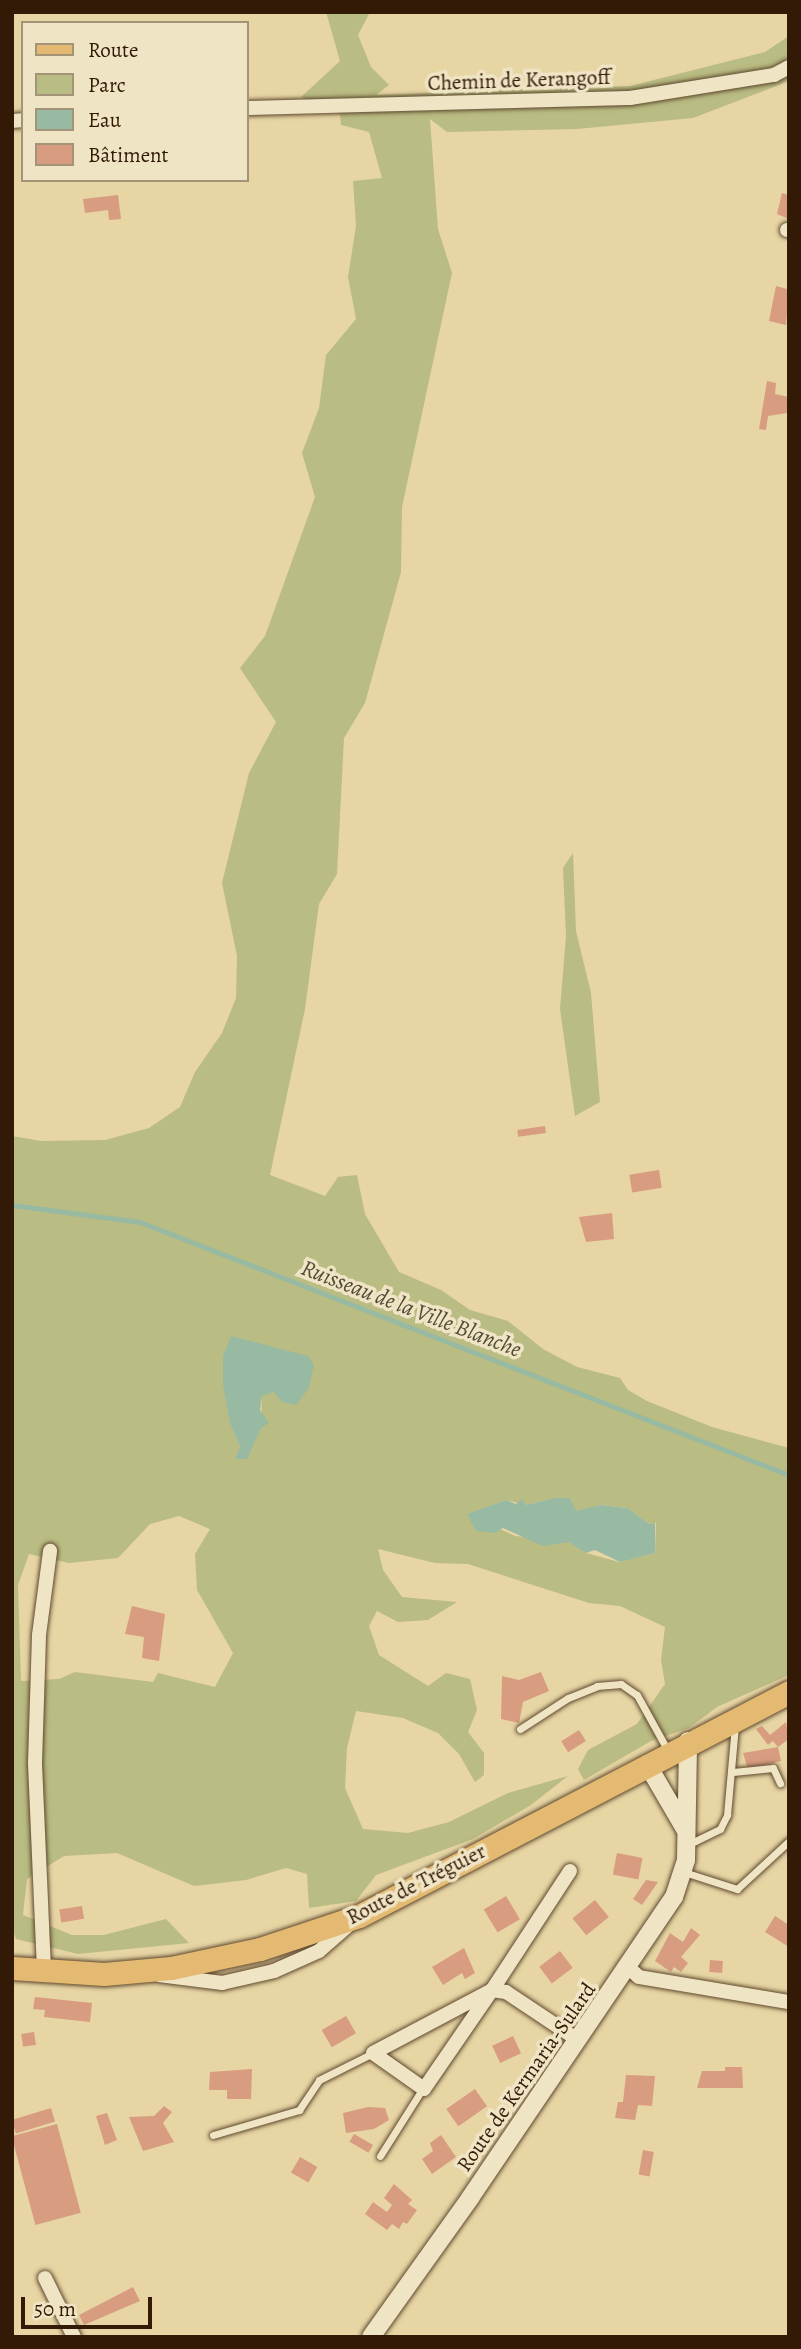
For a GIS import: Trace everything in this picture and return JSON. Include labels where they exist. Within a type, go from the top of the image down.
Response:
[{"type":"main road","name":"Route de Tréguier","points":[[12,1968],[142,1971],[260,1949],[359,1916],[678,1747],[789,1692]]},
{"type":"street","name":"Chemin de Kerangoff","points":[[248,108],[631,98],[774,75],[789,67]]},
{"type":"street","points":[[44,1970],[34,1763],[39,1635],[50,1551]]},
{"type":"street","name":"Route de Kermaria-Sulard","points":[[370,2337],[629,1968],[674,1897],[684,1872],[686,1837],[678,1747]]},
{"type":"street","points":[[647,1764],[686,1837]]},
{"type":"street","points":[[570,1871],[492,1990],[423,2088],[373,2053],[492,1990],[506,1992],[578,2039]]},
{"type":"street","points":[[629,1968],[639,1977],[789,2001]]},
{"type":"street","points":[[45,2278],[74,2337]]},
{"type":"lane","points":[[520,1729],[568,1698],[597,1686],[621,1684],[636,1695],[678,1747]]},
{"type":"lane","points":[[686,1837],[720,1829],[733,1772],[736,1719]]},
{"type":"lane","points":[[733,1772],[773,1768],[780,1783]]},
{"type":"lane","points":[[684,1872],[737,1889],[789,1841]]},
{"type":"lane","points":[[213,2135],[299,2110],[319,2080],[373,2053]]},
{"type":"lane","points":[[380,2156],[423,2088]]},
{"type":"green space","points":[[326,12],[369,14],[358,35],[371,67],[389,85],[376,95],[630,86],[765,52],[789,36],[789,81],[693,118],[577,129],[447,132],[430,119],[438,229],[452,273],[402,507],[401,572],[365,703],[344,738],[337,874],[319,904],[305,1009],[270,1175],[325,1196],[338,1177],[357,1175],[365,1214],[399,1272],[441,1290],[470,1310],[508,1321],[543,1349],[577,1367],[620,1378],[628,1390],[647,1401],[712,1427],[789,1448],[789,1675],[717,1707],[689,1728],[651,1741],[584,1780],[578,1769],[588,1750],[637,1724],[665,1684],[661,1660],[665,1627],[620,1606],[589,1603],[468,1564],[435,1563],[378,1549],[383,1570],[402,1597],[457,1602],[428,1620],[398,1622],[377,1611],[369,1626],[379,1655],[428,1686],[446,1673],[470,1679],[477,1710],[468,1732],[484,1753],[484,1775],[475,1782],[459,1754],[438,1733],[403,1718],[356,1711],[347,1748],[345,1788],[363,1829],[408,1833],[449,1822],[508,1793],[568,1776],[531,1805],[473,1839],[376,1875],[356,1901],[309,1908],[307,1874],[286,1868],[246,1880],[194,1886],[117,1853],[64,1856],[27,1879],[23,1915],[72,1935],[104,1935],[166,1919],[189,1943],[78,1954],[16,1939],[12,1928],[12,1136],[41,1141],[105,1140],[149,1128],[180,1107],[195,1072],[222,1033],[236,998],[237,956],[222,883],[249,773],[276,722],[240,668],[265,636],[315,497],[302,453],[319,408],[326,355],[356,319],[348,277],[356,226],[353,181],[382,178],[369,132],[341,125],[340,114],[301,97],[340,61]],"holes":[[[231,1336],[247,1342],[274,1392],[262,1395],[261,1428],[246,1459],[236,1459],[240,1447],[230,1422]],[[554,1498],[570,1498],[575,1512],[600,1505],[628,1508],[649,1524],[656,1523],[655,1553],[619,1562],[586,1553],[569,1541],[515,1536],[468,1514],[506,1500],[526,1505]],[[179,1516],[210,1529],[195,1554],[197,1590],[233,1653],[215,1687],[158,1673],[153,1682],[75,1672],[59,1679],[21,1681],[18,1585],[29,1554],[69,1563],[118,1558],[150,1524]]]},
{"type":"green space","points":[[573,853],[576,931],[591,993],[600,1102],[575,1116],[560,1009],[566,936],[563,868]]},
{"type":"water","points":[[231,1336],[308,1356],[314,1365],[309,1388],[296,1405],[282,1402],[274,1392],[262,1396],[260,1410],[269,1423],[261,1428],[247,1459],[235,1459],[240,1447],[230,1423],[223,1385],[223,1356]]},
{"type":"water","points":[[554,1498],[570,1498],[576,1511],[600,1505],[628,1508],[649,1524],[655,1523],[655,1553],[620,1562],[595,1550],[586,1553],[569,1542],[543,1546],[503,1528],[495,1533],[476,1531],[467,1514],[506,1500],[516,1504],[522,1499],[526,1505]]},
{"type":"building","points":[[782,193],[789,195],[789,219],[777,214]]},
{"type":"building","points":[[118,195],[121,219],[109,220],[108,210],[85,213],[83,199]]},
{"type":"building","points":[[776,286],[787,289],[789,295],[786,325],[769,321]]},
{"type":"building","points":[[767,381],[776,383],[775,394],[789,397],[789,404],[787,413],[768,416],[766,430],[759,429]]},
{"type":"building","points":[[545,1126],[546,1133],[518,1137],[517,1130]]},
{"type":"building","points":[[659,1170],[662,1188],[632,1192],[629,1175]]},
{"type":"building","points":[[612,1213],[614,1239],[586,1242],[579,1217]]},
{"type":"building","points":[[132,1606],[165,1614],[159,1661],[142,1658],[144,1637],[125,1634]]},
{"type":"building","points":[[541,1672],[549,1691],[523,1702],[519,1723],[501,1719],[502,1676],[519,1680]]},
{"type":"building","points":[[786,1722],[789,1739],[778,1747],[773,1741],[768,1745],[756,1729],[762,1726],[770,1735]]},
{"type":"building","points":[[579,1730],[586,1741],[568,1752],[561,1741]]},
{"type":"building","points":[[778,1747],[781,1761],[748,1769],[743,1753]]},
{"type":"building","points":[[617,1853],[643,1858],[638,1880],[613,1875]]},
{"type":"building","points":[[646,1880],[658,1882],[642,1905],[633,1899]]},
{"type":"building","points":[[506,1896],[520,1919],[498,1933],[484,1909]]},
{"type":"building","points":[[595,1900],[609,1917],[586,1935],[572,1918]]},
{"type":"building","points":[[82,1906],[84,1919],[61,1922],[59,1910]]},
{"type":"building","points":[[775,1916],[789,1925],[789,1947],[765,1932]]},
{"type":"building","points":[[691,1928],[700,1935],[681,1957],[688,1963],[681,1972],[674,1967],[671,1972],[655,1961],[670,1933],[683,1942]]},
{"type":"building","points":[[464,1948],[475,1973],[465,1979],[462,1973],[443,1985],[432,1967]]},
{"type":"building","points":[[560,1951],[573,1968],[552,1983],[539,1967]]},
{"type":"building","points":[[710,1960],[723,1961],[722,1973],[709,1972]]},
{"type":"building","points":[[35,1997],[92,2003],[90,2022],[44,2017],[45,2010],[33,2009]]},
{"type":"building","points":[[346,2016],[356,2033],[332,2047],[322,2030]]},
{"type":"building","points":[[34,2032],[36,2045],[23,2047],[21,2034]]},
{"type":"building","points":[[513,2036],[521,2053],[500,2063],[492,2046]]},
{"type":"building","points":[[725,2067],[742,2067],[743,2088],[697,2088],[702,2071],[725,2071]]},
{"type":"building","points":[[252,2069],[251,2099],[227,2099],[227,2090],[209,2090],[210,2072]]},
{"type":"building","points":[[626,2075],[655,2076],[652,2106],[638,2105],[635,2120],[615,2118],[618,2102],[623,2102]]},
{"type":"building","points":[[475,2089],[487,2106],[458,2126],[446,2109]]},
{"type":"building","points":[[164,2106],[172,2112],[163,2123],[174,2142],[143,2151],[129,2117],[154,2116]]},
{"type":"building","points":[[368,2107],[385,2108],[389,2120],[374,2129],[346,2133],[343,2113]]},
{"type":"building","points":[[51,2108],[55,2121],[16,2133],[12,2120]]},
{"type":"building","points":[[107,2113],[117,2140],[105,2145],[96,2116]]},
{"type":"building","points":[[57,2124],[81,2213],[35,2225],[12,2136]]},
{"type":"building","points":[[354,2134],[373,2145],[369,2153],[349,2142]]},
{"type":"building","points":[[441,2135],[456,2157],[432,2174],[422,2159],[433,2151],[430,2143]]},
{"type":"building","points":[[643,2150],[654,2152],[649,2177],[639,2175]]},
{"type":"building","points":[[300,2157],[317,2167],[308,2183],[291,2173]]},
{"type":"building","points":[[394,2184],[412,2200],[408,2204],[417,2210],[407,2224],[403,2222],[399,2229],[392,2224],[387,2230],[365,2214],[373,2202],[387,2212],[392,2205],[384,2198]]},
{"type":"building","points":[[133,2287],[140,2301],[84,2325],[79,2315]]},
{"type":"waterway","name":"Ruisseau de la Ville Blanche","points":[[12,1205],[140,1222],[789,1475]]}]
